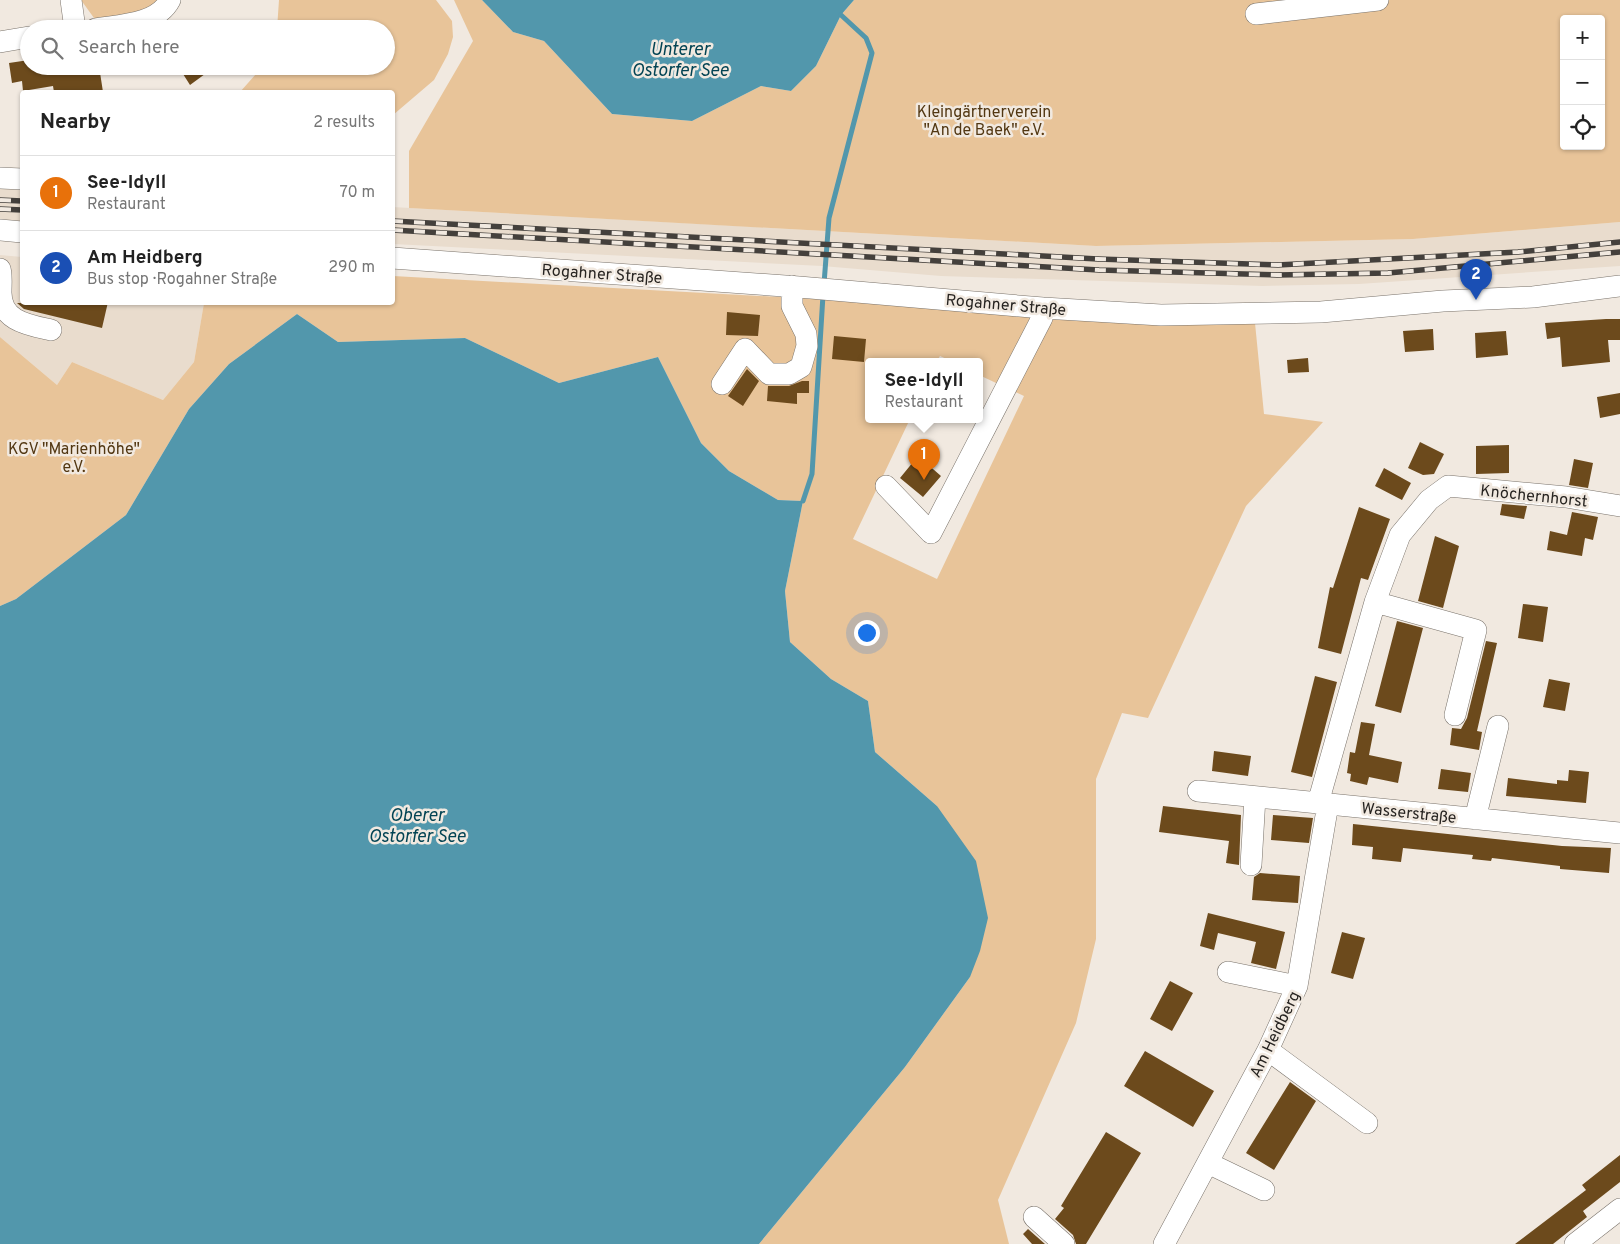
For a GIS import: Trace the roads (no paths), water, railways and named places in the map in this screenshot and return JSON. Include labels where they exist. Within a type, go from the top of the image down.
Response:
[{"type":"street","points":[[71,0],[74,20]]},
{"type":"street","points":[[143,20],[153,16],[167,5],[170,0]]},
{"type":"street","points":[[1256,14],[1378,0]]},
{"type":"street","points":[[0,42],[20,39]]},
{"type":"street","points":[[0,178],[20,179]]},
{"type":"street","points":[[0,230],[20,232]]},
{"type":"street","name":"Rogahner Straße","points":[[395,258],[799,287],[1043,308],[1161,315],[1321,312],[1443,301],[1533,297],[1620,286]]},
{"type":"street","points":[[0,269],[0,295],[5,311],[21,324],[50,330]]},
{"type":"street","points":[[722,384],[745,349],[769,374],[789,374],[801,367],[807,346],[806,334],[792,306],[799,287]]},
{"type":"street","points":[[886,486],[931,533],[1042,318],[1043,308]]},
{"type":"street","name":"Knöchernhorst","points":[[1448,486],[1566,497],[1620,506]]},
{"type":"street","name":"Am Heidberg","points":[[1164,1244],[1268,1050],[1297,986],[1323,804],[1375,602],[1400,535],[1429,500],[1448,486]]},
{"type":"street","points":[[1375,602],[1476,630],[1455,715]]},
{"type":"street","points":[[1476,819],[1498,726]]},
{"type":"street","name":"Wasserstraße","points":[[1198,791],[1620,833]]},
{"type":"street","points":[[1251,865],[1255,797]]},
{"type":"street","points":[[1228,972],[1297,986]]},
{"type":"street","points":[[1268,1050],[1368,1123]]},
{"type":"street","points":[[1208,1162],[1264,1190]]},
{"type":"street","points":[[1575,1244],[1620,1209]]},
{"type":"street","points":[[1034,1217],[1064,1244]]},
{"type":"water","name":"Unterer Ostorfer See","points":[[482,0],[854,0],[841,15],[816,66],[791,91],[761,86],[692,121],[612,114],[544,41],[513,32]]},
{"type":"water","name":"Oberer Ostorfer See","points":[[297,314],[338,342],[465,338],[559,383],[658,357],[701,443],[729,471],[778,500],[803,501],[785,591],[790,642],[831,679],[868,701],[875,752],[937,806],[976,861],[988,918],[980,951],[970,977],[905,1067],[759,1244],[0,1244],[0,606],[16,599],[126,515],[189,409],[229,364]]},
{"type":"waterway","points":[[824,284],[829,218],[872,53],[866,38],[841,15]]},
{"type":"waterway","points":[[803,501],[812,474],[823,295]]},
{"type":"railway","points":[[0,200],[20,201]]},
{"type":"railway","points":[[0,209],[20,210]]},
{"type":"railway","points":[[395,221],[1098,259],[1278,265],[1518,252],[1620,242]]},
{"type":"railway","points":[[395,230],[1099,270],[1277,275],[1388,273],[1620,252]]},
{"type":"place","name":"Am Heidberg","points":[[1476,300]]},
{"type":"place","name":"See-Idyll","points":[[924,480]]},
{"type":"park label","name":"Kleingärtnerverein \"An de Baek\" e.V.","points":[[984,120]]},
{"type":"park label","name":"KGV \"Marienhöhe\" e.V.","points":[[74,457]]}]
